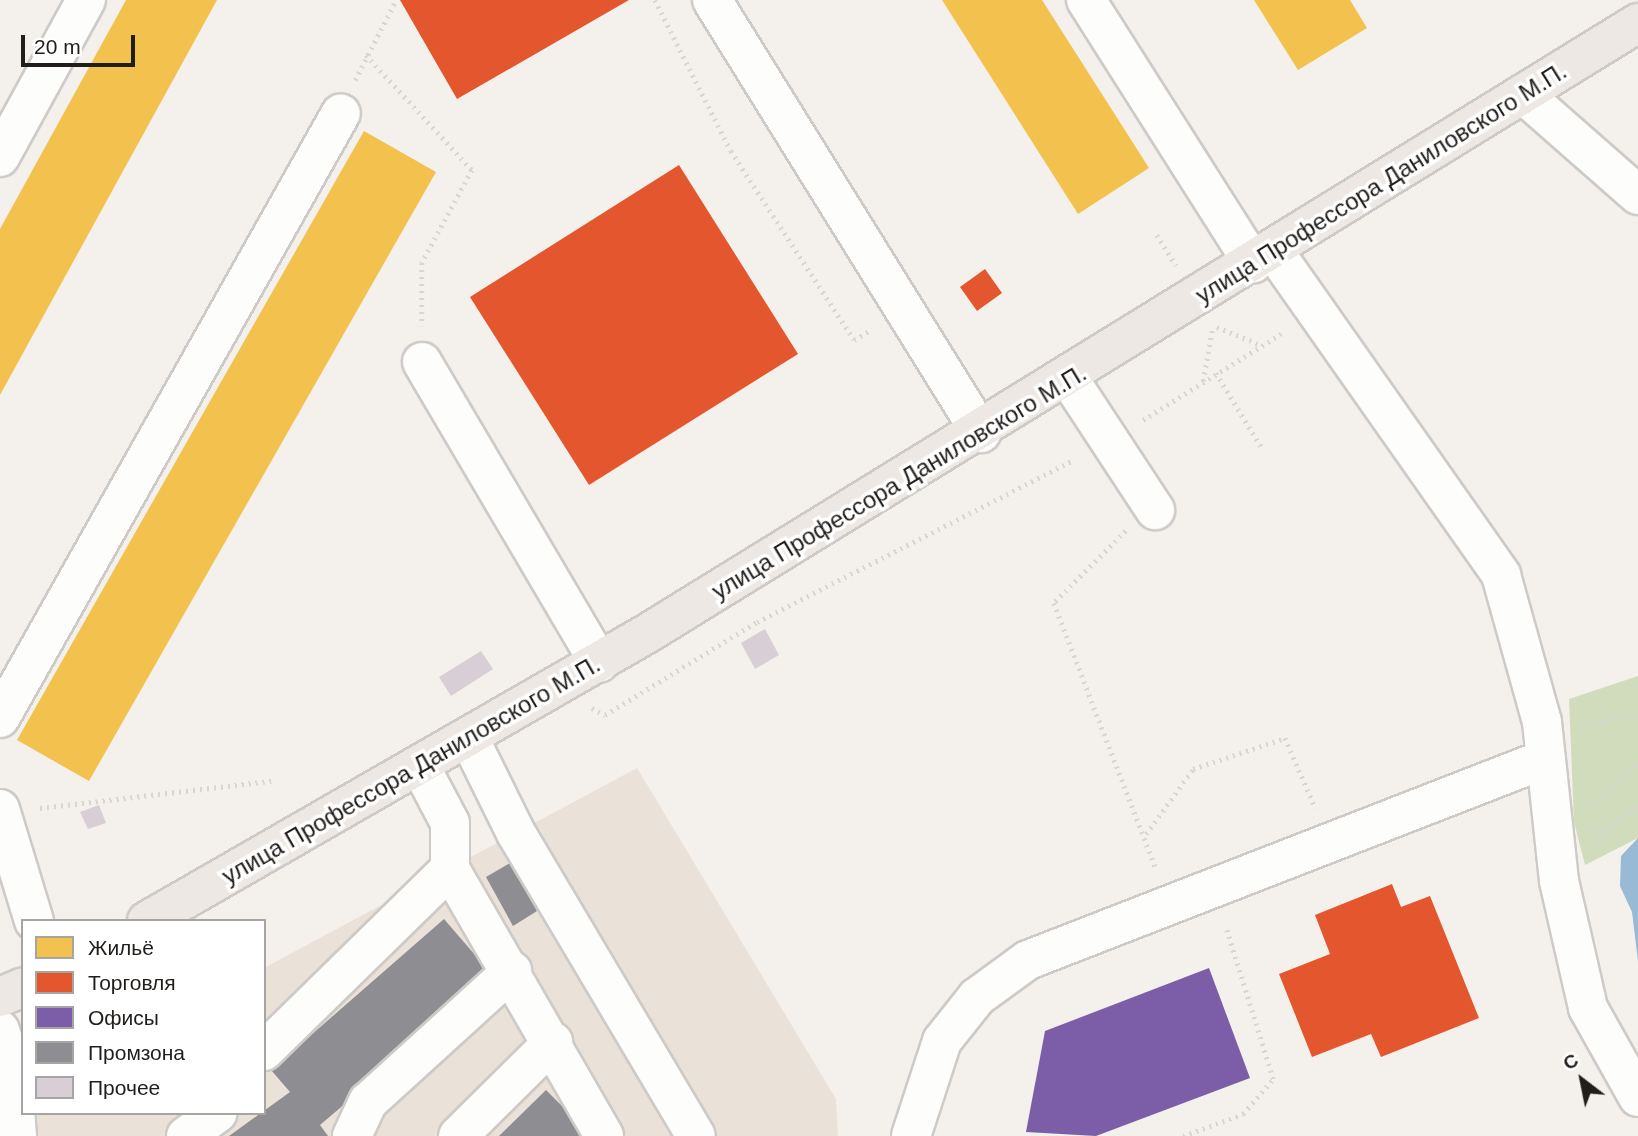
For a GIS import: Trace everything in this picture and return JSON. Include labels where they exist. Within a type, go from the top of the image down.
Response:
[{"type":"main road","name":"улица Профессора Даниловского М.П.","points":[[151,919],[586,671],[1069,379],[1638,23]]},
{"type":"main road","points":[[0,997],[21,988]]},
{"type":"lane","points":[[0,157],[86,0]]},
{"type":"lane","points":[[712,0],[981,433]]},
{"type":"lane","points":[[1086,0],[1263,256],[1317,311],[1501,575],[1542,722],[1556,745],[1559,881],[1588,1008],[1638,1097]]},
{"type":"lane","points":[[1523,94],[1638,195]]},
{"type":"lane","points":[[0,718],[341,113]]},
{"type":"lane","points":[[422,362],[586,671]]},
{"type":"lane","points":[[1069,379],[1155,510]]},
{"type":"lane","points":[[470,738],[516,833],[696,1136]]},
{"type":"lane","points":[[911,1136],[942,1041],[977,997],[1028,960],[1167,906],[1556,745]]},
{"type":"lane","points":[[420,766],[450,823],[450,869],[553,1042],[604,1136]]},
{"type":"lane","points":[[1,811],[9,866],[33,919]]},
{"type":"lane","points":[[266,1049],[450,869]]},
{"type":"lane","points":[[352,1136],[368,1102],[512,971]]},
{"type":"lane","points":[[0,1030],[12,1066],[17,1136]]},
{"type":"lane","points":[[458,1136],[553,1042]]},
{"type":"lane","points":[[186,1136],[215,1115]]},
{"type":"path","points":[[341,113],[366,55],[396,0]]},
{"type":"path","points":[[655,0],[731,151],[854,340],[903,308]]},
{"type":"path","points":[[366,55],[472,170],[422,263],[422,362]]},
{"type":"path","points":[[586,671],[594,712],[605,715],[757,622],[1110,441],[1317,311]]},
{"type":"path","points":[[1203,382],[1213,325]]},
{"type":"path","points":[[1216,373],[1262,448]]},
{"type":"path","points":[[1155,510],[1102,548],[1054,603],[1146,834],[1167,906]]},
{"type":"path","points":[[1556,745],[1638,713]]},
{"type":"path","points":[[1146,834],[1193,769],[1285,738],[1302,772]]},
{"type":"path","points":[[1582,821],[1638,764]]},
{"type":"path","points":[[1,811],[271,780]]},
{"type":"path","points":[[1584,836],[1638,808]]},
{"type":"path","points":[[1183,1136],[1243,1114],[1273,1079],[1213,887]]},
{"type":"shaded area","points":[[637,768],[836,1099],[838,1136],[0,1136],[21,1115],[266,1115],[266,967]]},
{"type":"green space","points":[[1638,676],[1638,838],[1585,865],[1574,822],[1569,699]]},
{"type":"water","points":[[1638,838],[1638,961],[1632,912],[1620,886],[1621,856]]},
{"type":"building: Жильё","points":[[126,0],[217,0],[0,395],[0,229]]},
{"type":"building: Жильё","points":[[942,0],[1042,0],[1149,168],[1078,214]]},
{"type":"building: Жильё","points":[[1254,0],[1350,0],[1367,28],[1298,70]]},
{"type":"building: Жильё","points":[[364,131],[436,172],[89,781],[17,740]]},
{"type":"building: Торговля","points":[[400,0],[629,0],[457,99]]},
{"type":"building: Торговля","points":[[679,165],[798,354],[589,485],[470,297]]},
{"type":"building: Торговля","points":[[985,269],[1002,293],[977,311],[960,287]]},
{"type":"building: Торговля","points":[[1392,884],[1401,907],[1430,896],[1479,1018],[1381,1057],[1371,1034],[1312,1057],[1279,974],[1330,954],[1315,915]]},
{"type":"building: Офисы","points":[[1209,968],[1250,1078],[1096,1136],[1026,1132],[1045,1031]]},
{"type":"building: Промзона","points":[[510,863],[537,911],[513,926],[486,877]]},
{"type":"building: Промзона","points":[[444,919],[494,977],[320,1125],[328,1136],[229,1136],[258,1115],[266,1115],[266,1109],[290,1092],[271,1070]]},
{"type":"building: Промзона","points":[[546,1090],[592,1136],[499,1136]]},
{"type":"building: Прочее","points":[[765,629],[779,655],[755,669],[741,643]]},
{"type":"building: Прочее","points":[[481,651],[493,669],[451,696],[439,677]]},
{"type":"building: Прочее","points":[[99,805],[106,823],[88,829],[80,812]]}]
